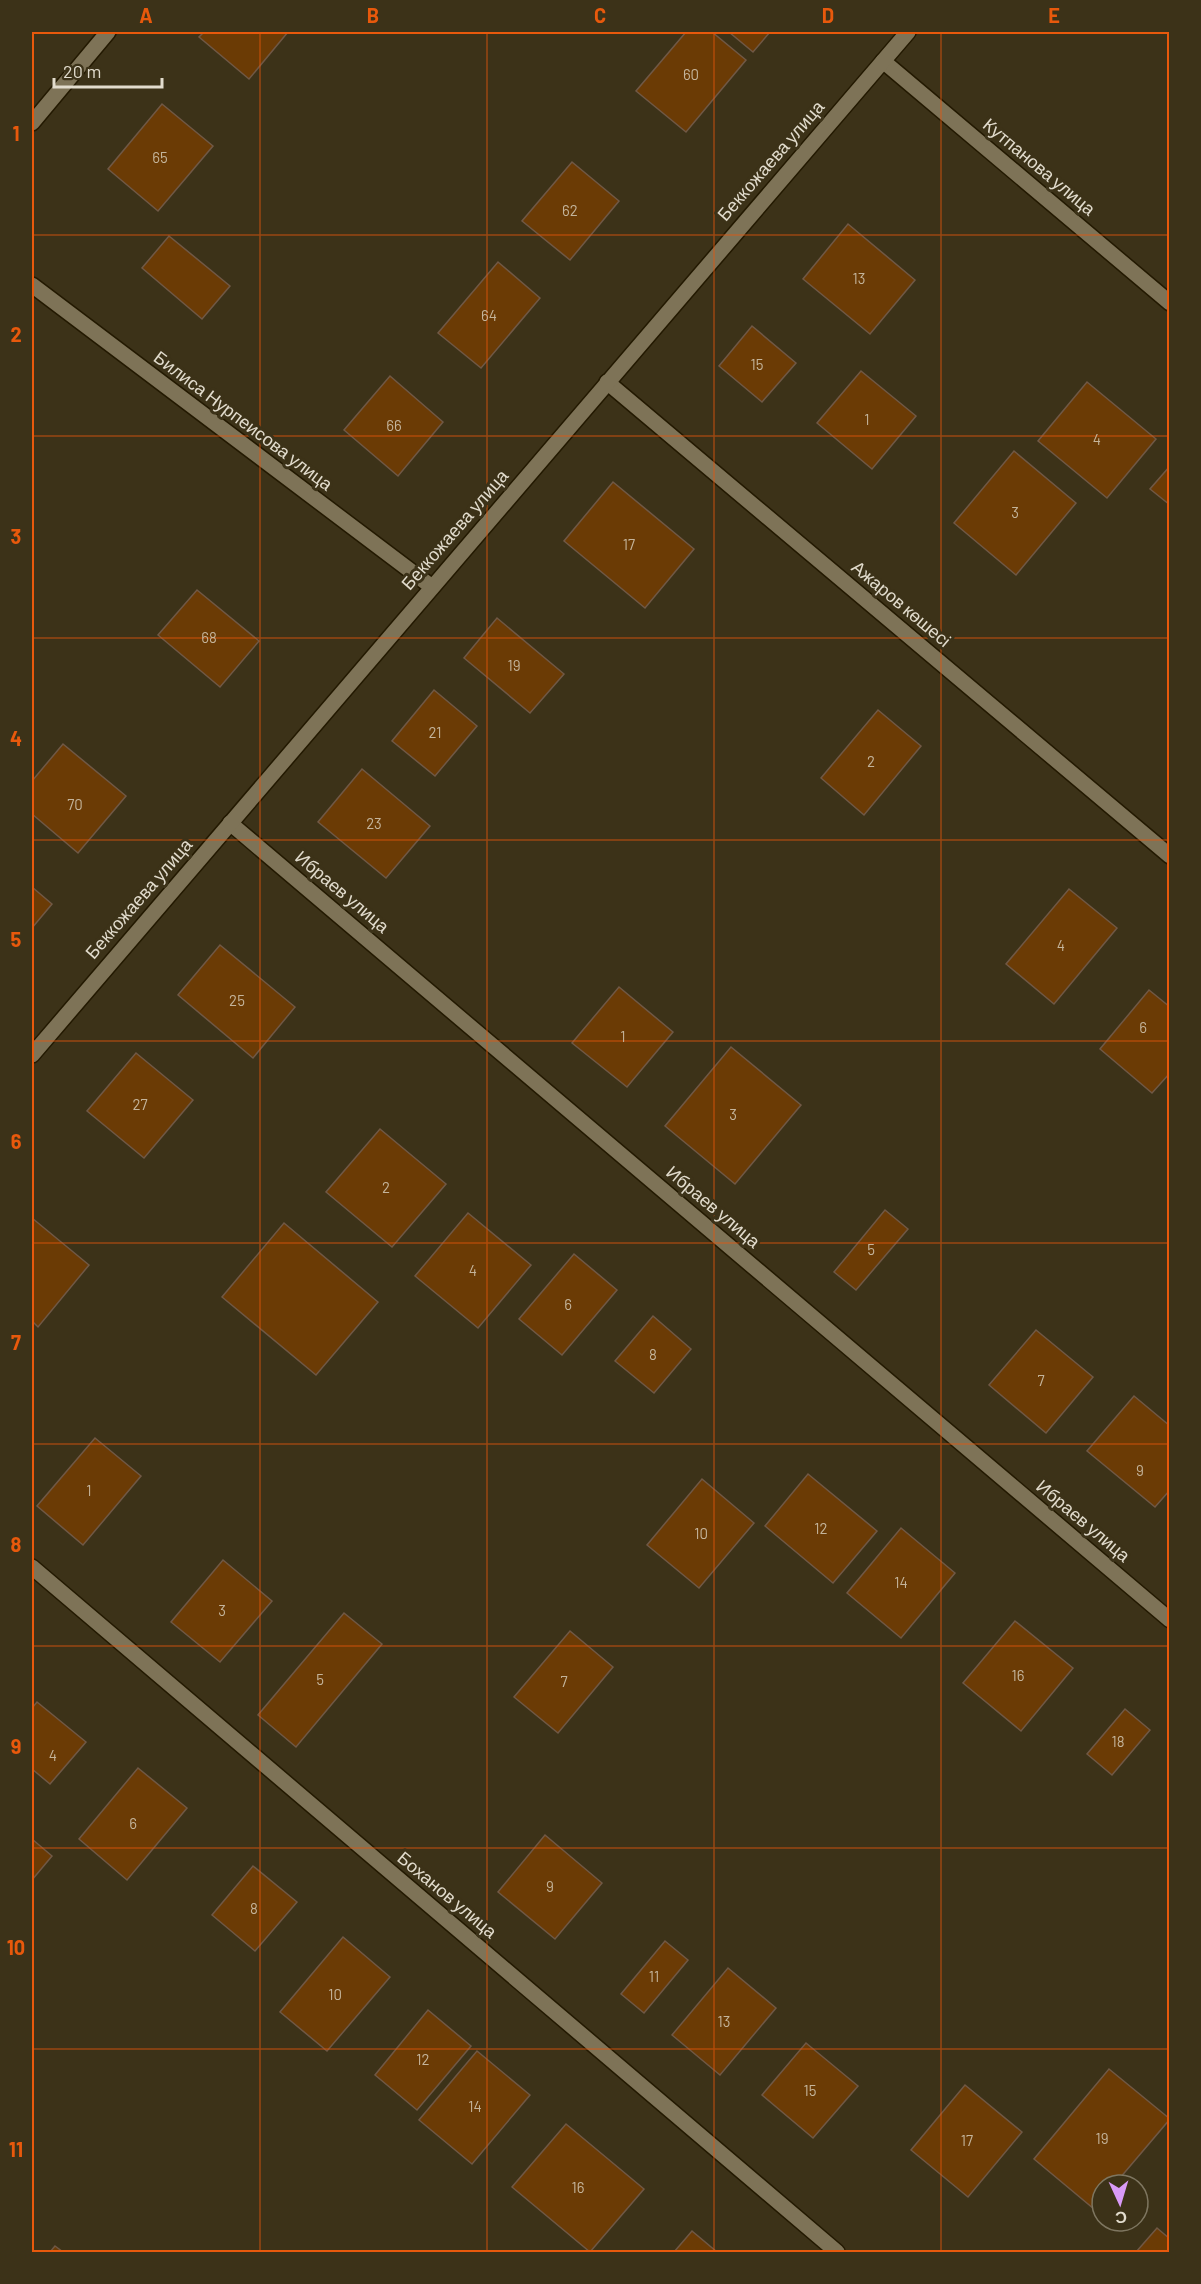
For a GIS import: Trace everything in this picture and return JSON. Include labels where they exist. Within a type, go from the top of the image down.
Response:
[{"type":"street","points":[[32,123],[108,32]]},
{"type":"street","name":"Беккожаева улица","points":[[32,1054],[908,32]]},
{"type":"street","name":"Кутпанова улица","points":[[883,61],[1170,303]]},
{"type":"street","name":"Билиса Нурпеисова улица","points":[[32,285],[432,587]]},
{"type":"street","name":"Ажаров көшесі","points":[[607,382],[1170,856]]},
{"type":"street","name":"Ибраев улица","points":[[230,823],[1170,1620]]},
{"type":"street","name":"Боханов улица","points":[[32,1567],[837,2253]]},
{"type":"building","points":[[204,32],[288,32],[249,79],[199,37]]},
{"type":"building","points":[[686,32],[712,32],[746,60],[686,132],[636,91]]},
{"type":"building","points":[[729,32],[770,32],[753,52]]},
{"type":"building","points":[[162,104],[213,146],[158,211],[108,169]]},
{"type":"building","points":[[572,162],[619,201],[570,260],[522,221]]},
{"type":"building","points":[[848,224],[915,280],[870,334],[803,279]]},
{"type":"building","points":[[169,236],[230,286],[202,319],[142,268]]},
{"type":"building","points":[[498,262],[540,298],[481,368],[438,333]]},
{"type":"building","points":[[752,326],[796,363],[762,402],[719,366]]},
{"type":"building","points":[[861,371],[916,416],[872,469],[817,423]]},
{"type":"building","points":[[390,376],[443,422],[398,476],[344,430]]},
{"type":"building","points":[[1087,382],[1156,439],[1107,498],[1038,441]]},
{"type":"building","points":[[1014,451],[1076,503],[1016,575],[954,523]]},
{"type":"building","points":[[1170,466],[1170,505],[1150,489]]},
{"type":"building","points":[[613,482],[694,549],[645,608],[564,541]]},
{"type":"building","points":[[197,590],[259,641],[220,687],[158,635]]},
{"type":"building","points":[[497,618],[564,674],[530,713],[464,658]]},
{"type":"building","points":[[434,690],[477,726],[435,776],[392,741]]},
{"type":"building","points":[[878,710],[921,746],[864,815],[821,778]]},
{"type":"building","points":[[63,744],[126,796],[78,853],[32,814],[32,781]]},
{"type":"building","points":[[362,769],[430,826],[386,878],[318,822]]},
{"type":"building","points":[[32,887],[52,904],[32,928]]},
{"type":"building","points":[[1069,889],[1117,928],[1054,1004],[1006,964]]},
{"type":"building","points":[[220,945],[295,1007],[253,1058],[178,995]]},
{"type":"building","points":[[619,987],[673,1032],[627,1087],[572,1043]]},
{"type":"building","points":[[1149,990],[1170,1007],[1170,1073],[1152,1093],[1100,1049]]},
{"type":"building","points":[[731,1047],[801,1105],[735,1184],[665,1126]]},
{"type":"building","points":[[136,1053],[193,1100],[144,1158],[87,1111]]},
{"type":"building","points":[[380,1129],[446,1184],[392,1247],[326,1192]]},
{"type":"building","points":[[885,1210],[908,1229],[856,1290],[834,1272]]},
{"type":"building","points":[[468,1213],[531,1265],[478,1328],[415,1276]]},
{"type":"building","points":[[32,1218],[89,1265],[38,1327],[32,1321]]},
{"type":"building","points":[[284,1223],[378,1302],[316,1375],[222,1297]]},
{"type":"building","points":[[574,1254],[617,1290],[562,1355],[519,1319]]},
{"type":"building","points":[[653,1316],[691,1349],[654,1393],[615,1361]]},
{"type":"building","points":[[1036,1330],[1093,1377],[1046,1433],[989,1385]]},
{"type":"building","points":[[1134,1396],[1170,1426],[1170,1490],[1155,1507],[1087,1451]]},
{"type":"building","points":[[95,1438],[141,1476],[83,1545],[37,1506]]},
{"type":"building","points":[[808,1474],[877,1531],[833,1583],[765,1526]]},
{"type":"building","points":[[702,1479],[754,1523],[699,1588],[647,1545]]},
{"type":"building","points":[[901,1528],[955,1573],[901,1638],[847,1593]]},
{"type":"building","points":[[223,1560],[272,1601],[220,1662],[171,1622]]},
{"type":"building","points":[[344,1613],[382,1644],[296,1747],[258,1715]]},
{"type":"building","points":[[1015,1621],[1073,1668],[1021,1731],[963,1683]]},
{"type":"building","points":[[570,1631],[613,1667],[558,1733],[514,1697]]},
{"type":"building","points":[[37,1702],[86,1742],[50,1784],[32,1769],[32,1708]]},
{"type":"building","points":[[1125,1709],[1150,1730],[1112,1775],[1087,1754]]},
{"type":"building","points":[[138,1768],[187,1808],[127,1880],[79,1839]]},
{"type":"building","points":[[545,1835],[602,1883],[555,1939],[498,1892]]},
{"type":"building","points":[[32,1839],[52,1856],[32,1880]]},
{"type":"building","points":[[253,1866],[297,1902],[255,1951],[212,1915]]},
{"type":"building","points":[[343,1937],[390,1977],[327,2051],[280,2012]]},
{"type":"building","points":[[665,1941],[688,1960],[644,2013],[621,1994]]},
{"type":"building","points":[[728,1968],[776,2008],[720,2075],[672,2035]]},
{"type":"building","points":[[428,2010],[471,2046],[417,2110],[375,2075]]},
{"type":"building","points":[[806,2043],[858,2086],[813,2138],[762,2095]]},
{"type":"building","points":[[477,2051],[530,2095],[472,2164],[419,2120]]},
{"type":"building","points":[[1109,2069],[1170,2119],[1124,2173],[1090,2173],[1090,2206],[1034,2159]]},
{"type":"building","points":[[965,2085],[1022,2132],[968,2197],[911,2150]]},
{"type":"building","points":[[566,2124],[644,2189],[590,2252],[512,2187]]},
{"type":"building","points":[[1157,2228],[1170,2239],[1170,2252],[1136,2252]]},
{"type":"building","points":[[692,2231],[717,2252],[674,2252]]},
{"type":"building","points":[[55,2246],[63,2252],[50,2252]]}]
